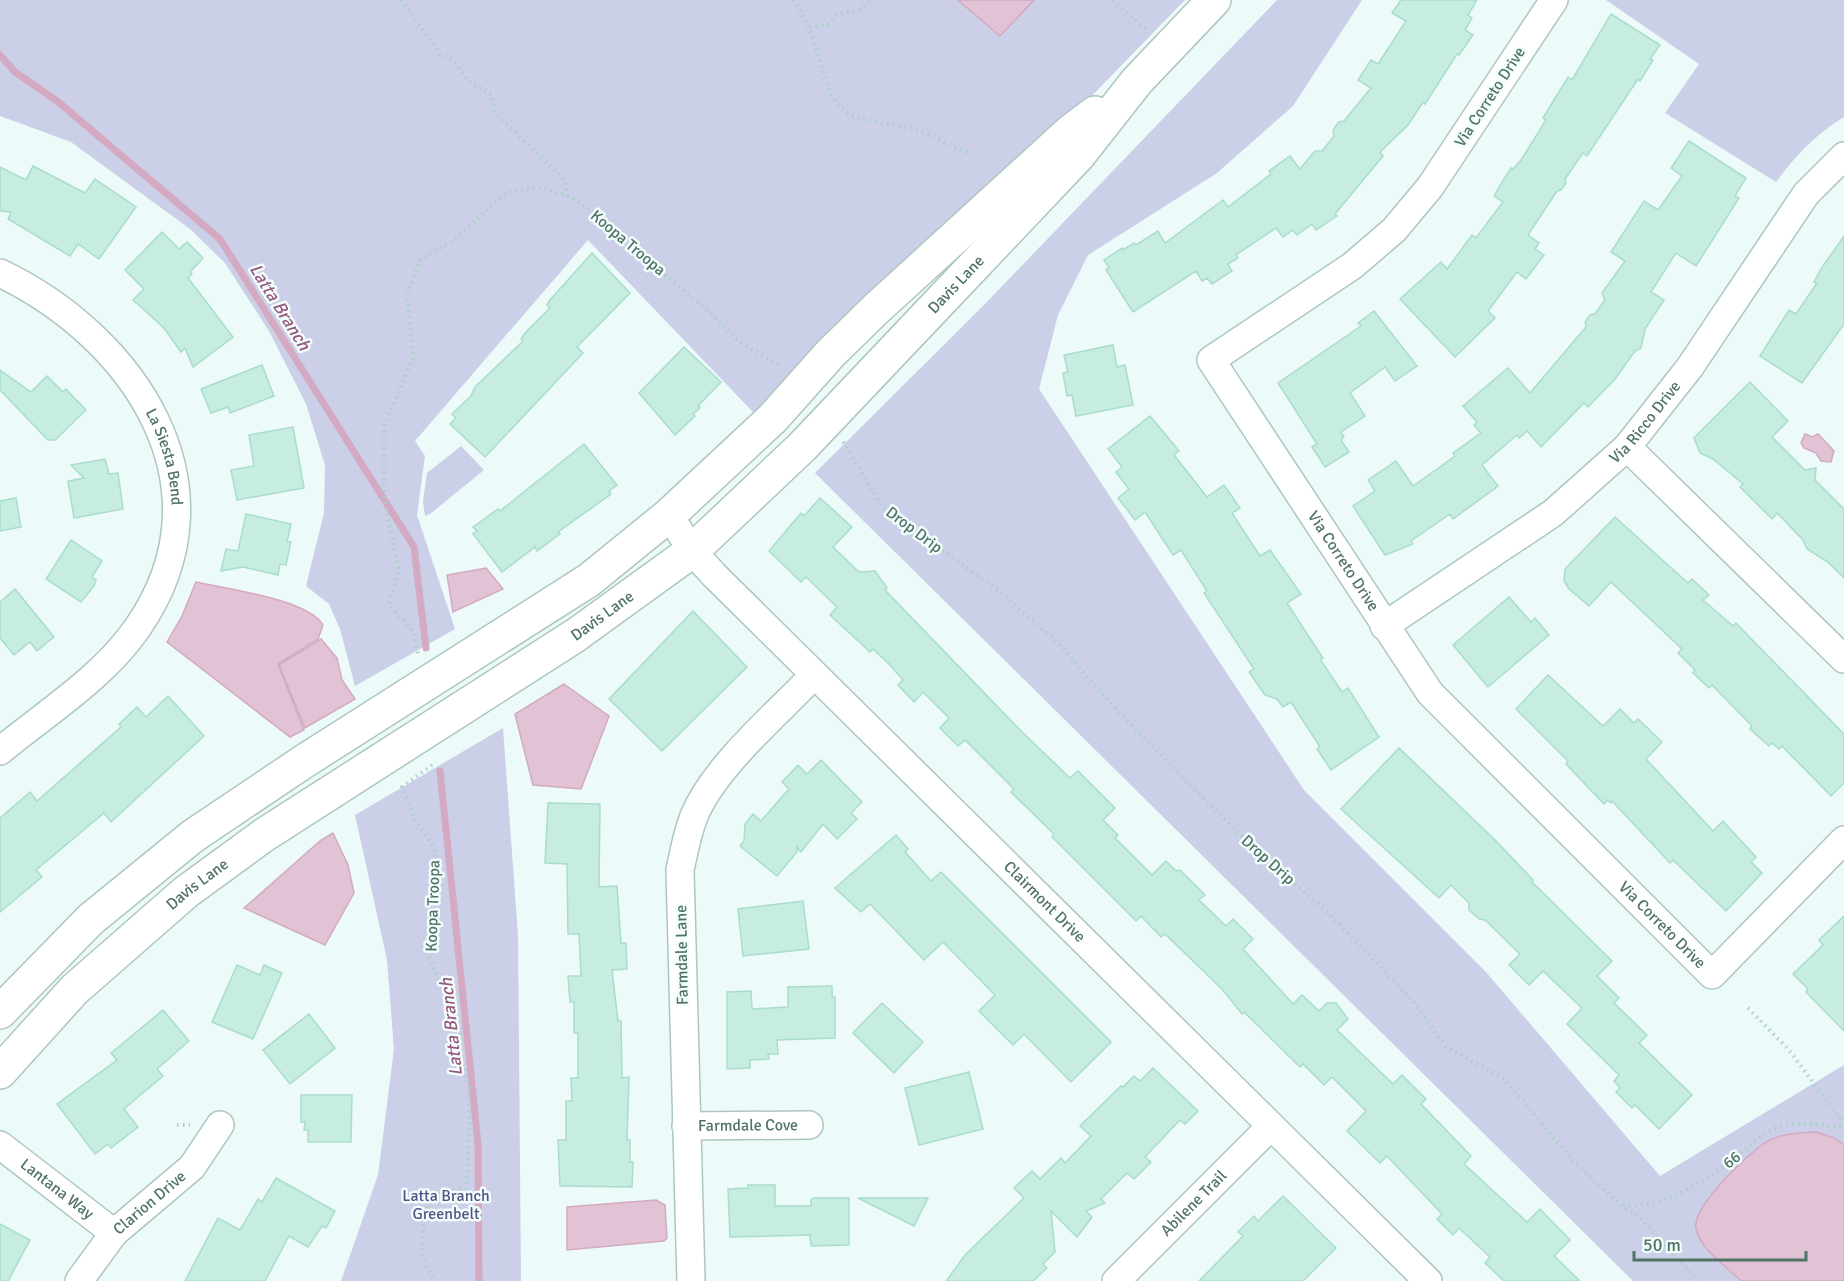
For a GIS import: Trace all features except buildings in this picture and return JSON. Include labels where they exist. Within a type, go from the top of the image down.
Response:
[{"type":"street","name":"Davis Lane","points":[[0,1072],[74,990],[186,892],[264,835],[576,635],[692,550],[802,447],[953,288],[1078,156],[1137,81],[1214,0]]},
{"type":"street","name":"Via Correto Drive","points":[[1554,0],[1430,188],[1394,230],[1352,266],[1211,360],[1410,666],[1445,711],[1712,975],[1844,840]]},
{"type":"street","name":"Davis Lane","points":[[0,1012],[91,919],[184,843],[303,762],[589,580],[669,515],[772,418],[830,354],[876,309],[1070,132],[1137,81]]},
{"type":"street","name":"Via Ricco Drive","points":[[1384,626],[1553,513],[1627,447],[1690,368],[1806,194],[1844,156]]},
{"type":"street","name":"La Siesta Bend","points":[[0,273],[60,309],[113,355],[140,391],[160,429],[171,462],[174,481],[171,552],[164,578],[149,611],[126,644],[109,661],[5,737]]},
{"type":"street","points":[[1627,447],[1844,659]]},
{"type":"street","name":"Clairmont Drive","points":[[669,515],[692,550],[814,675],[1428,1281]]},
{"type":"street","name":"Farmdale Lane","points":[[691,1281],[680,870],[686,839],[695,814],[722,772],[814,675]]},
{"type":"street","name":"Clarion Drive","points":[[79,1281],[114,1233],[192,1167],[220,1125]]},
{"type":"street","name":"Farmdale Cove","points":[[686,1126],[809,1125]]},
{"type":"street","name":"Abilene Trail","points":[[1116,1281],[1271,1126]]},
{"type":"street","name":"Lantana Way","points":[[0,1145],[114,1233]]},
{"type":"path","points":[[793,0],[810,28],[831,93],[838,105],[864,120],[925,132],[952,148],[969,153]]},
{"type":"path","points":[[810,28],[829,24],[836,15],[859,10],[871,0]]},
{"type":"path","points":[[1113,0],[1168,48]]},
{"type":"path","points":[[406,1],[440,54],[454,61],[468,81],[492,96],[496,114],[564,179],[567,196]]},
{"type":"path","name":"Koopa Troopa","points":[[418,653],[414,633],[388,604],[399,571],[384,499],[384,426],[412,359],[407,296],[420,259],[450,242],[507,192],[542,187],[567,196],[610,224],[631,247],[705,307],[739,342],[782,366]]},
{"type":"path","name":"Drop Drip","points":[[840,437],[882,506],[1004,595],[1058,643],[1123,717],[1238,833],[1329,914],[1413,1001],[1446,1047],[1505,1079],[1572,1160],[1620,1204],[1636,1214],[1699,1281]]},
{"type":"path","name":"Koopa Troopa","points":[[432,765],[402,788],[415,820],[435,849],[436,885],[428,954],[442,989],[459,1020],[461,1054],[469,1087],[470,1124],[466,1189],[436,1192],[431,1197],[426,1210],[422,1248],[426,1265],[435,1281]]},
{"type":"path","points":[[1748,1008],[1788,1049],[1844,1123]]},
{"type":"path","name":"66","points":[[1620,1204],[1656,1203],[1674,1197],[1720,1169],[1770,1130],[1816,1122],[1838,1127],[1844,1123]]},
{"type":"green space","points":[[0,0],[958,0],[1000,36],[1034,0],[1185,0],[1079,109],[753,412],[588,240],[415,441],[425,456],[417,515],[455,629],[355,686],[340,629],[329,604],[306,586],[324,513],[325,465],[306,404],[269,331],[225,263],[190,229],[71,142],[0,116]]},
{"type":"green space","points":[[1277,0],[1362,0],[1293,106],[1217,173],[1088,255],[1058,315],[1039,389],[1304,790],[1486,972],[1660,1176],[1844,1065],[1844,1281],[1633,1281],[815,473],[984,305]]},
{"type":"green space","points":[[1606,0],[1844,0],[1844,117],[1807,146],[1776,182],[1665,113],[1699,64]]},
{"type":"green space","points":[[461,446],[484,470],[425,516],[423,501],[427,473]]},
{"type":"green space","name":"Latta Branch Greenbelt","points":[[503,728],[518,936],[521,1281],[341,1281],[378,1175],[394,1049],[387,960],[355,815]]},
{"type":"shaded area","points":[[958,0],[1034,0],[1000,36]]},
{"type":"shaded area","points":[[1805,434],[1812,437],[1818,434],[1834,451],[1831,462],[1821,461],[1816,453],[1804,448],[1801,443]]},
{"type":"shaded area","points":[[486,568],[503,589],[453,612],[447,575]]},
{"type":"shaded area","points":[[196,582],[284,602],[301,608],[323,625],[318,639],[278,664],[304,730],[290,737],[167,642],[182,616]]},
{"type":"shaded area","points":[[321,639],[337,658],[342,680],[355,699],[305,728],[279,665]]},
{"type":"shaded area","points":[[564,684],[609,716],[581,789],[533,785],[515,714]]},
{"type":"shaded area","points":[[333,833],[348,865],[354,893],[325,945],[244,908],[321,840]]},
{"type":"shaded area","points":[[1816,1132],[1834,1138],[1844,1145],[1844,1281],[1741,1281],[1708,1251],[1699,1237],[1696,1229],[1697,1219],[1702,1208],[1722,1182],[1766,1142],[1784,1135]]},
{"type":"shaded area","points":[[656,1200],[665,1205],[667,1238],[664,1241],[567,1250],[567,1207]]},
{"type":"waterway","name":"Latta Branch","points":[[0,55],[15,72],[57,101],[220,239],[414,547],[426,648]]},
{"type":"waterway","name":"Latta Branch","points":[[440,771],[478,1144],[479,1281]]}]
